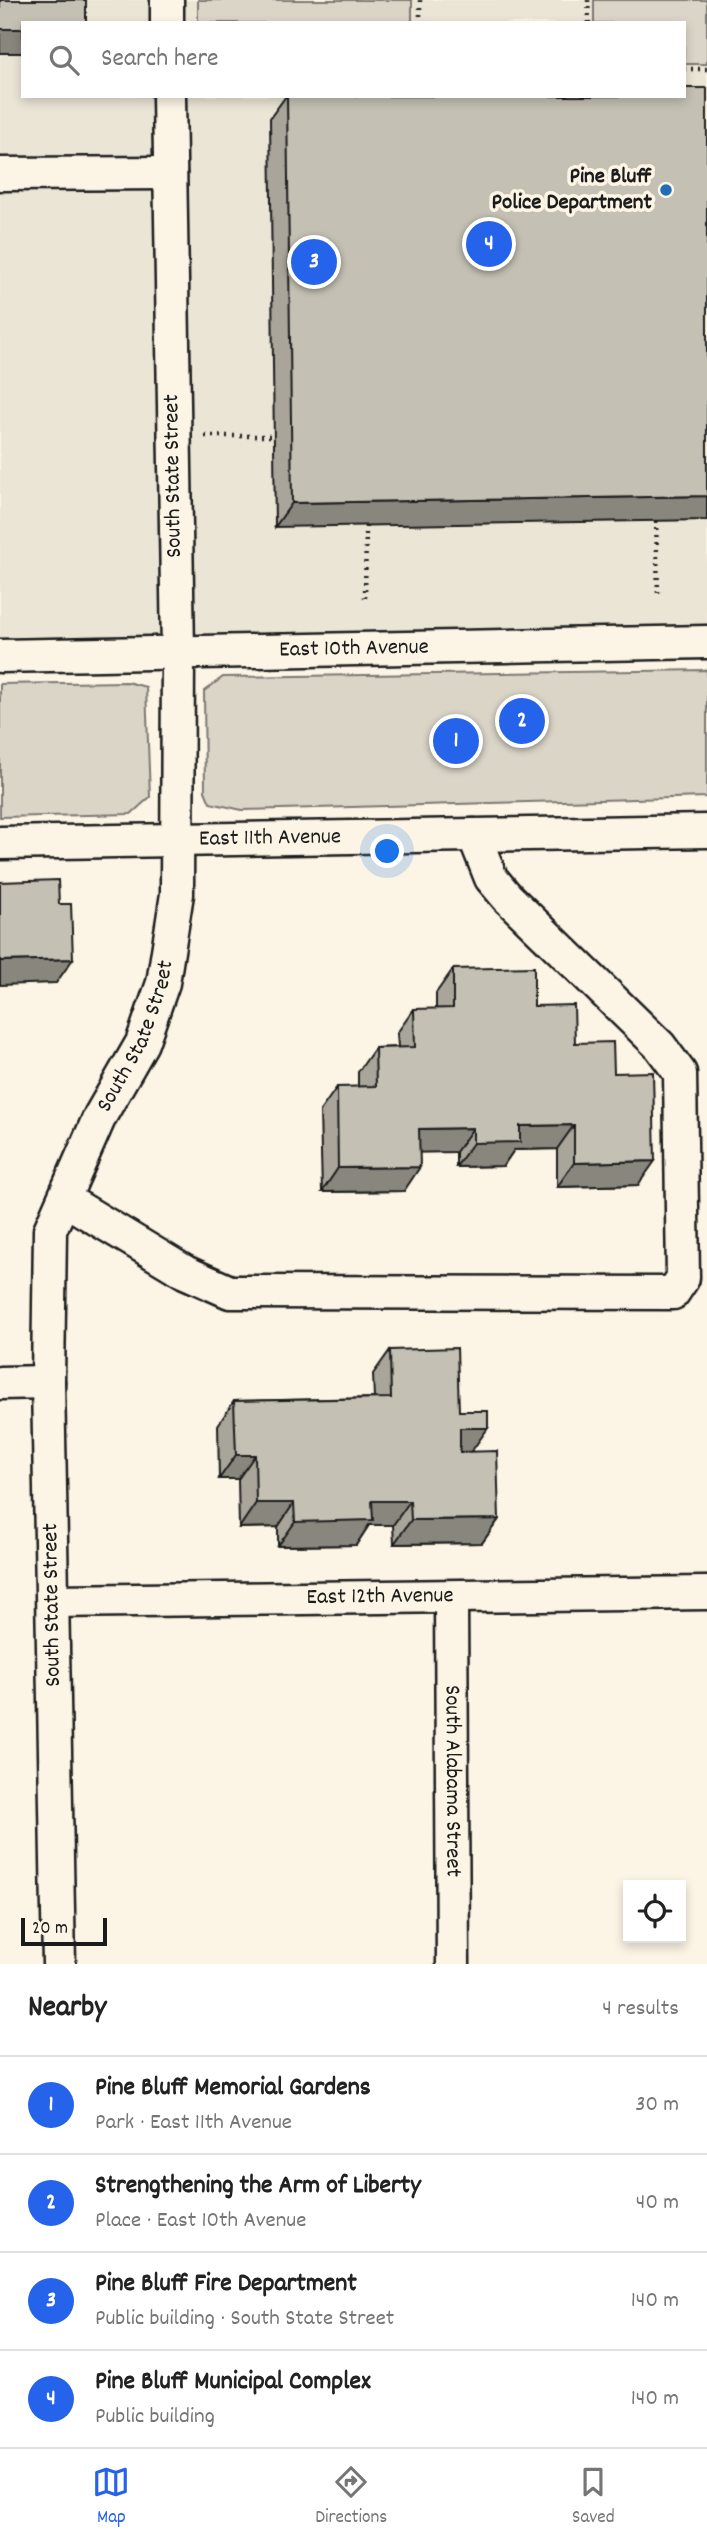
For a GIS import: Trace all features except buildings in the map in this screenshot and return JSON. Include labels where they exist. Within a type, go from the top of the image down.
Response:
[{"type":"street","points":[[167,0],[167,21]]},
{"type":"street","name":"South State Street","points":[[59,1964],[48,1382],[50,1230],[100,1116],[142,1043],[163,983],[177,894],[177,651],[169,98]]},
{"type":"street","points":[[0,174],[170,173]]},
{"type":"street","name":"East 10th Avenue","points":[[0,656],[707,642]]},
{"type":"street","name":"East 11th Avenue","points":[[0,844],[707,831]]},
{"type":"street","points":[[64,1199],[185,1272],[230,1292],[673,1293],[684,1279],[680,1073],[660,1045],[507,897],[491,878],[474,835]]},
{"type":"street","points":[[0,1383],[48,1382]]},
{"type":"street","name":"East 12th Avenue","points":[[53,1601],[707,1593]]},
{"type":"street","name":"South Alabama Street","points":[[451,1597],[453,1964]]},
{"type":"path","points":[[420,0],[420,21]]},
{"type":"path","points":[[588,0],[589,21]]},
{"type":"path","points":[[686,69],[707,69]]},
{"type":"path","points":[[196,436],[274,436]]},
{"type":"path","points":[[656,520],[658,593]]},
{"type":"path","points":[[365,598],[366,526]]},
{"type":"shaded area","points":[[0,0],[707,0],[707,630],[0,646]]},
{"type":"shaded area","points":[[198,0],[412,0],[412,21],[198,21]]},
{"type":"shaded area","points":[[594,0],[707,0],[707,64],[686,64],[686,21],[594,21]]},
{"type":"shaded area","points":[[707,670],[707,797],[242,810],[210,803],[205,791],[204,691],[223,677]]},
{"type":"shaded area","points":[[127,682],[146,687],[150,797],[131,814],[0,817],[0,684]]},
{"type":"place","name":"Pine Bluff Police Department","points":[[666,190]]},
{"type":"place","name":"Pine Bluff Municipal Complex","points":[[489,244]]},
{"type":"place","name":"Pine Bluff Fire Department","points":[[314,262]]},
{"type":"place","name":"Strengthening the Arm of Liberty","points":[[522,721]]},
{"type":"place","name":"Pine Bluff Memorial Gardens","points":[[456,741]]}]
